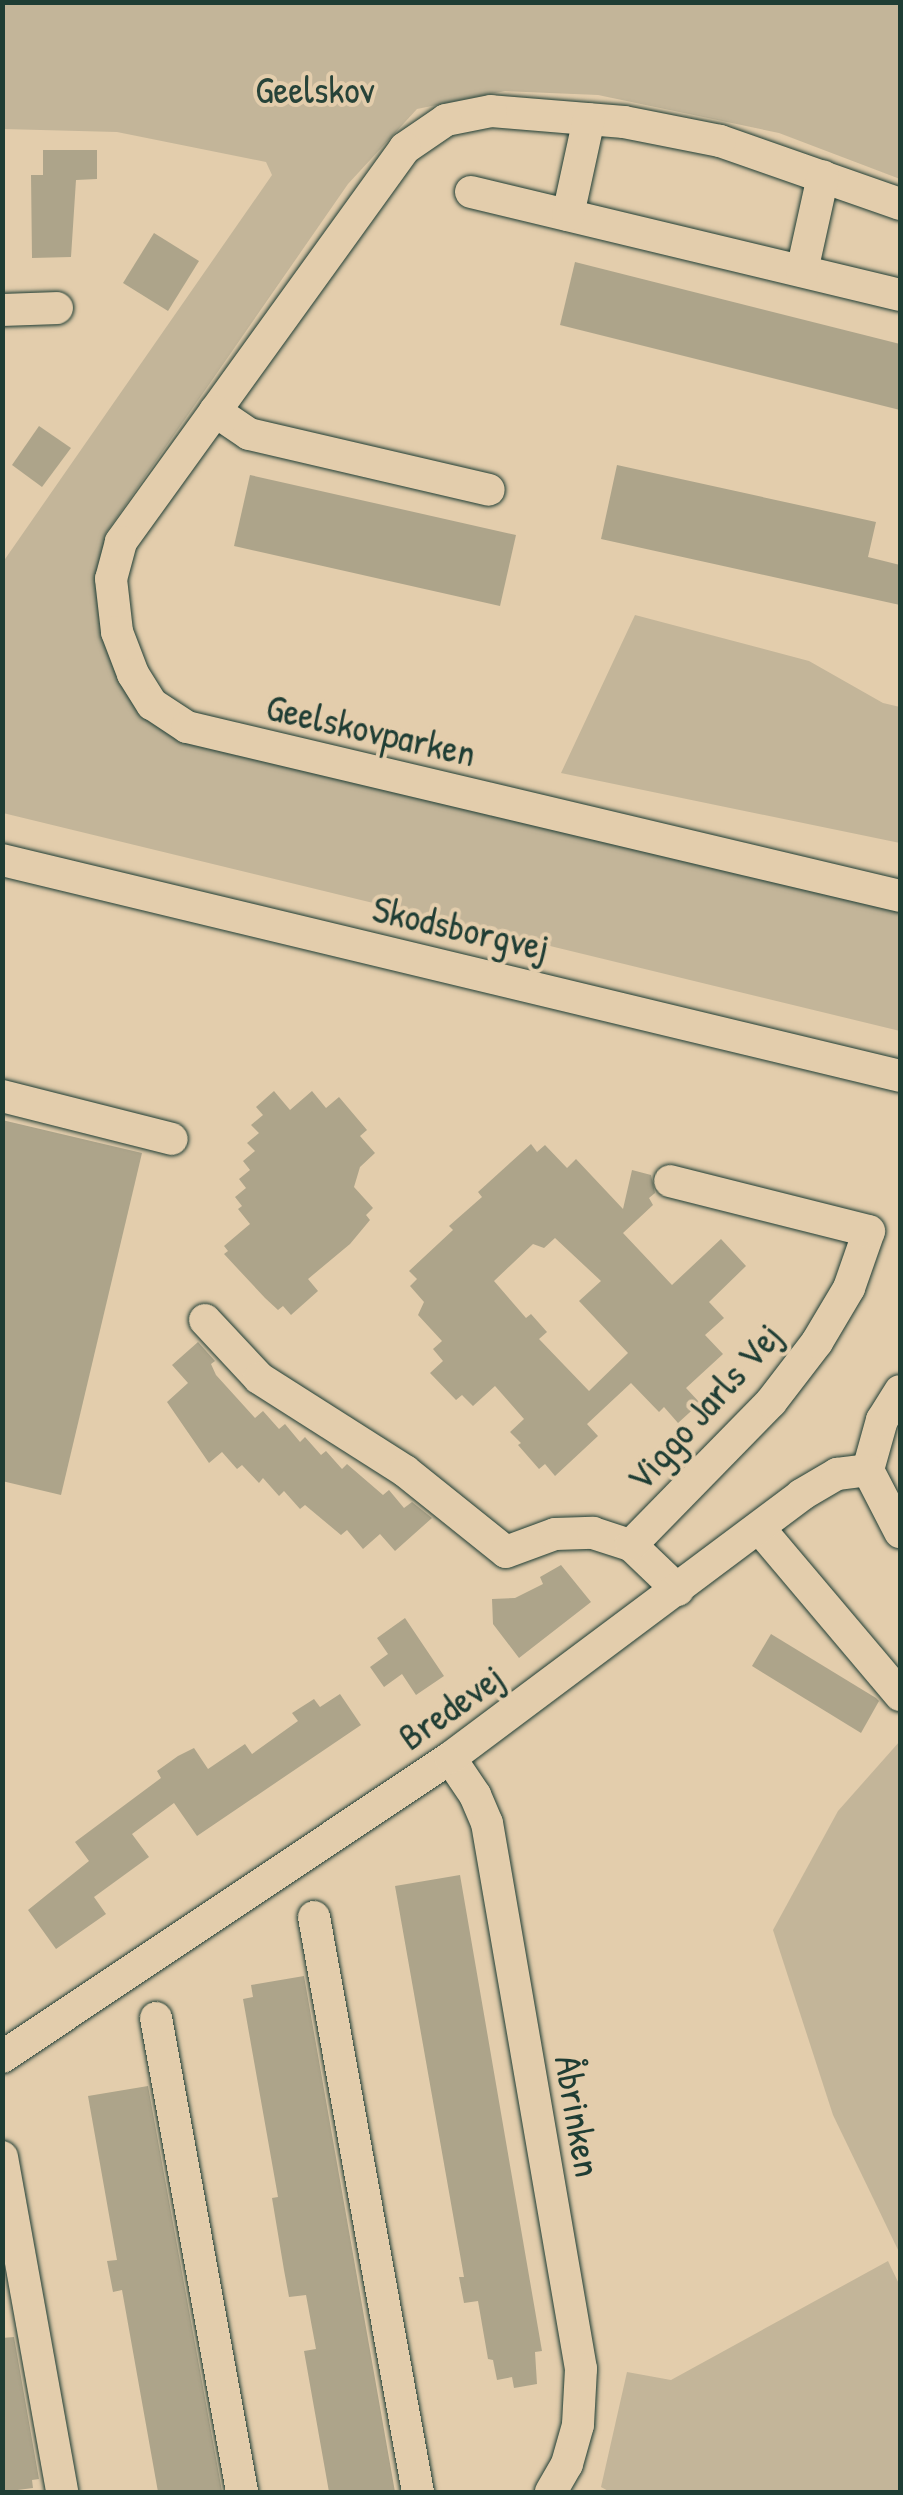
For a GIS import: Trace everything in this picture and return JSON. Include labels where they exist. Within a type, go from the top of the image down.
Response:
[{"type":"street","name":"Geelskovparken","points":[[900,204],[720,141],[589,119],[491,111],[446,120],[406,148],[121,542],[111,579],[117,632],[133,674],[152,704],[187,727],[900,896]]},
{"type":"street","points":[[568,215],[589,119]]},
{"type":"street","points":[[802,271],[823,176]]},
{"type":"street","points":[[471,192],[900,294]]},
{"type":"street","points":[[2,310],[57,308]]},
{"type":"street","points":[[215,412],[249,434],[489,490]]},
{"type":"street","name":"Skodsborgvej","points":[[2,860],[900,1076]]},
{"type":"street","points":[[2,1096],[172,1139]]},
{"type":"street","name":"Viggo Jarls Vej","points":[[631,1545],[771,1402],[817,1342],[849,1288],[869,1230],[670,1181]]},
{"type":"street","name":"Viggo Jarls Vej","points":[[205,1320],[259,1378],[405,1471],[506,1552],[555,1534],[593,1533],[631,1545],[678,1590]]},
{"type":"street","points":[[900,1390],[882,1420],[868,1470],[900,1532]]},
{"type":"street","name":"Bredevej","points":[[2,2056],[450,1758],[758,1528],[838,1474],[868,1470]]},
{"type":"street","points":[[758,1528],[900,1696]]},
{"type":"street","name":"Åbrinken","points":[[450,1758],[476,1794],[487,1822],[581,2369],[578,2426],[567,2464],[550,2492]]},
{"type":"street","points":[[314,1917],[418,2492]]},
{"type":"street","points":[[156,2018],[242,2492]]},
{"type":"street","points":[[2,2157],[62,2492]]},
{"type":"green space","name":"Geelskov","points":[[3,3],[900,3],[900,179],[779,133],[598,95],[505,91],[417,109],[348,184],[106,533],[96,582],[112,665],[140,711],[900,910],[900,1031],[3,813],[3,562],[272,175],[266,162],[117,132],[3,129]]},
{"type":"green space","points":[[635,615],[809,661],[883,703],[900,707],[900,843],[561,773]]},
{"type":"green space","points":[[900,1741],[900,2254],[833,2115],[773,1930],[838,1811]]},
{"type":"green space","points":[[888,2261],[900,2286],[900,2492],[610,2492],[601,2487],[627,2372],[671,2380]]},
{"type":"building","points":[[43,150],[97,150],[97,179],[76,180],[71,257],[32,258],[31,175],[43,175]]},
{"type":"building","points":[[154,233],[199,261],[168,311],[123,283]]},
{"type":"building","points":[[575,262],[900,344],[900,410],[560,325]]},
{"type":"building","points":[[39,426],[71,448],[42,487],[12,465]]},
{"type":"building","points":[[617,465],[876,522],[868,557],[900,565],[900,605],[601,539]]},
{"type":"building","points":[[250,475],[516,535],[500,606],[234,546]]},
{"type":"building","points":[[274,1091],[290,1110],[312,1091],[326,1108],[339,1097],[367,1130],[360,1136],[375,1153],[360,1167],[354,1187],[373,1208],[366,1215],[370,1220],[350,1244],[308,1279],[318,1291],[291,1315],[283,1306],[278,1310],[224,1254],[228,1251],[224,1246],[250,1224],[238,1209],[242,1206],[235,1197],[246,1188],[239,1179],[250,1170],[243,1161],[255,1151],[247,1143],[259,1133],[251,1125],[263,1115],[256,1107]]},
{"type":"building","points":[[2,1120],[142,1153],[61,1495],[2,1481]]},
{"type":"building","points":[[531,1144],[537,1152],[545,1145],[567,1168],[576,1159],[623,1209],[632,1170],[651,1175],[655,1193],[649,1198],[653,1205],[623,1233],[672,1285],[721,1239],[746,1266],[709,1302],[724,1318],[705,1335],[723,1354],[686,1388],[700,1403],[678,1423],[664,1407],[659,1412],[631,1383],[587,1424],[598,1436],[555,1476],[545,1464],[539,1469],[518,1445],[521,1443],[510,1432],[524,1419],[495,1386],[473,1406],[462,1395],[456,1400],[430,1373],[443,1361],[433,1349],[442,1341],[418,1315],[424,1302],[410,1286],[417,1279],[409,1271],[453,1230],[449,1226],[482,1197],[478,1192]],"holes":[[[555,1238],[601,1281],[579,1301],[628,1353],[589,1391],[539,1339],[547,1332],[531,1314],[526,1318],[494,1281],[533,1244],[544,1248]]]},
{"type":"building","points":[[198,1342],[215,1361],[211,1364],[216,1375],[255,1418],[263,1411],[279,1429],[285,1424],[300,1442],[305,1437],[321,1455],[326,1451],[342,1469],[347,1464],[383,1495],[389,1490],[404,1508],[412,1502],[432,1518],[395,1551],[380,1534],[363,1549],[347,1530],[341,1535],[305,1505],[300,1509],[284,1491],[279,1496],[263,1478],[259,1483],[242,1465],[237,1469],[222,1452],[209,1463],[167,1402],[188,1383],[172,1365]]},
{"type":"building","points":[[561,1565],[591,1602],[519,1658],[493,1624],[492,1599],[515,1598],[543,1584],[540,1577]]},
{"type":"building","points":[[405,1618],[444,1676],[416,1695],[402,1674],[384,1687],[370,1667],[388,1654],[377,1638]]},
{"type":"building","points":[[771,1634],[879,1701],[861,1733],[752,1666]]},
{"type":"building","points":[[340,1694],[361,1725],[197,1836],[174,1803],[132,1834],[149,1857],[94,1897],[106,1914],[56,1949],[28,1910],[89,1861],[75,1842],[161,1778],[157,1771],[178,1756],[194,1748],[208,1769],[245,1744],[252,1754],[298,1721],[292,1713],[314,1699],[320,1707]]},
{"type":"building","points":[[460,1875],[542,2351],[535,2352],[537,2384],[514,2388],[512,2377],[497,2380],[493,2360],[488,2359],[478,2301],[464,2303],[459,2277],[464,2277],[395,1886]]},
{"type":"building","points":[[304,1976],[395,2492],[329,2492],[304,2351],[316,2349],[306,2295],[289,2297],[284,2270],[272,2198],[278,2197],[243,1999],[253,1997],[251,1985]]},
{"type":"building","points":[[148,2086],[221,2492],[158,2492],[122,2290],[113,2292],[107,2261],[117,2260],[88,2096]]},
{"type":"building","points":[[14,2337],[39,2479],[32,2480],[33,2488],[2,2492],[2,2338]]}]
